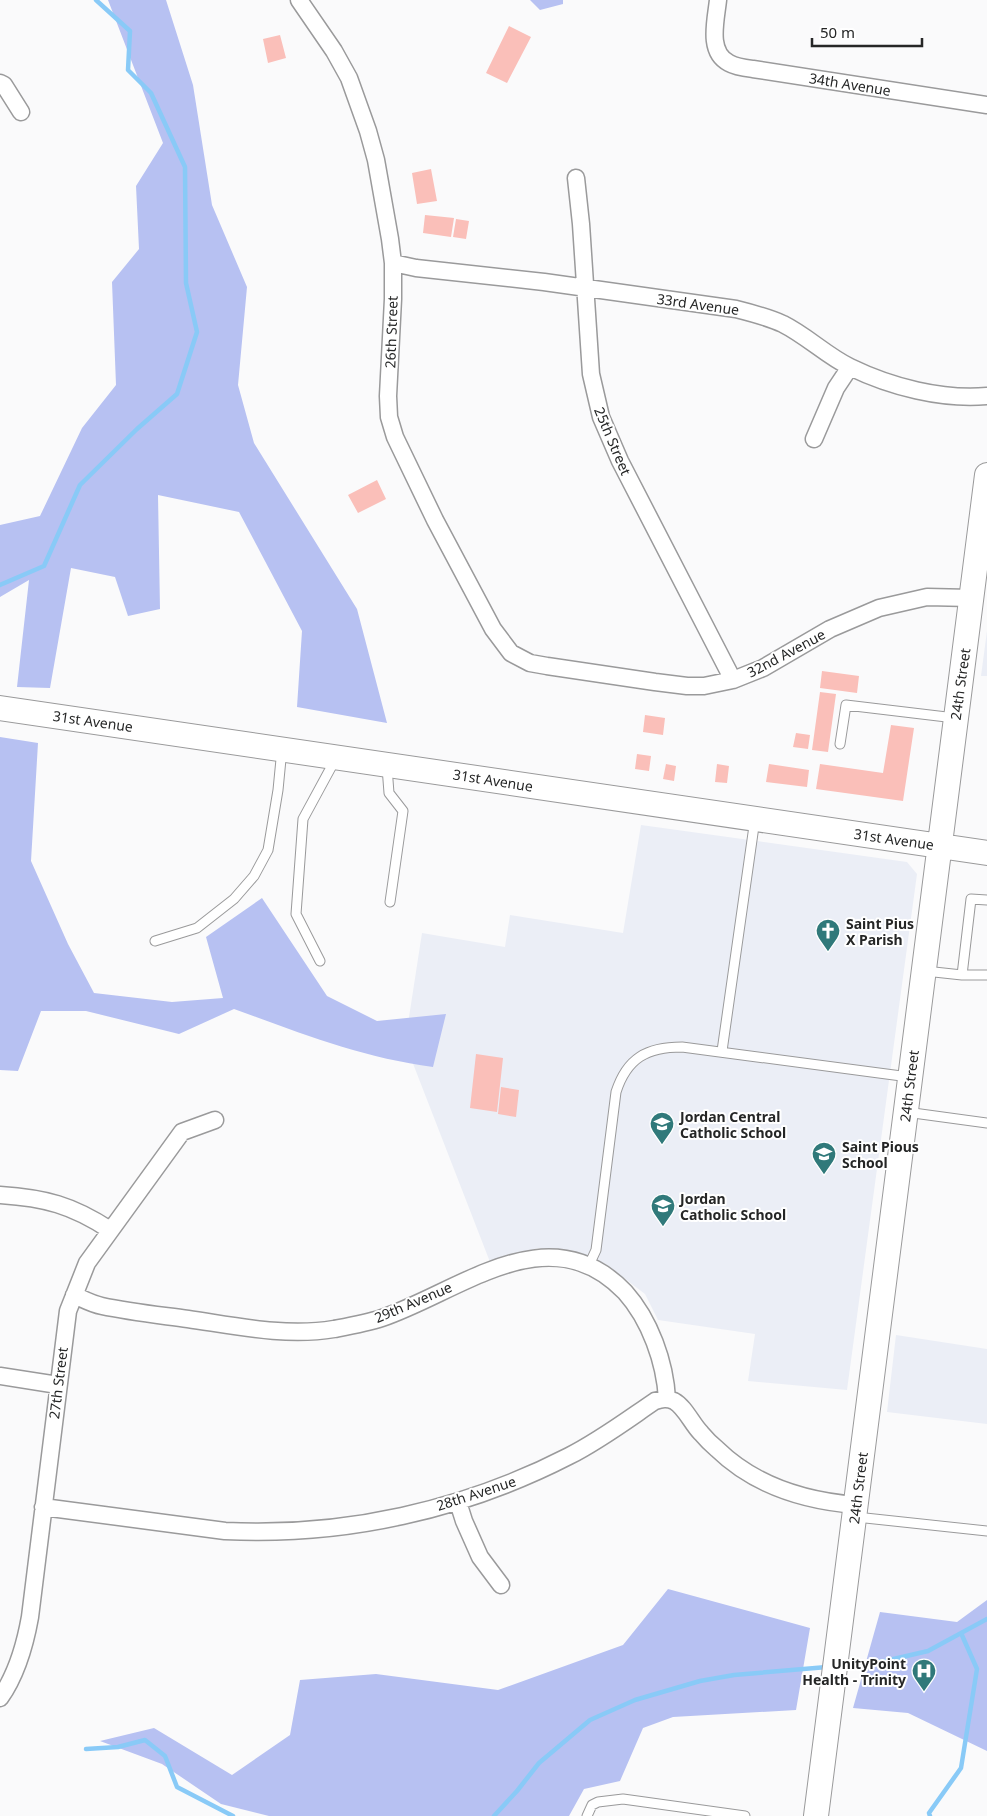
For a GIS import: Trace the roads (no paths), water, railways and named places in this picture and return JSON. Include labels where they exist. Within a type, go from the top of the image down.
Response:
[{"type":"street","name":"26th Street","points":[[299,0],[334,51],[349,78],[368,131],[378,169],[393,264],[388,396],[389,417],[395,437],[427,504],[493,629],[511,653]]},
{"type":"street","name":"34th Avenue","points":[[718,0],[715,28],[718,52],[729,63],[752,69],[987,105]]},
{"type":"street","points":[[0,83],[4,85],[21,112]]},
{"type":"street","name":"25th Street","points":[[576,178],[594,394],[606,432],[620,461],[733,680]]},
{"type":"street","name":"33rd Avenue","points":[[393,264],[736,309],[763,316],[783,324],[850,367],[892,384],[914,390],[952,396],[987,396]]},
{"type":"street","points":[[814,439],[836,388],[850,367]]},
{"type":"street","name":"24th Street","points":[[816,1816],[987,475]]},
{"type":"street","name":"32nd Avenue","points":[[511,653],[530,663],[547,666],[663,684],[704,686],[733,680],[763,668],[839,624],[879,608],[927,597],[971,598]]},
{"type":"street","name":"31st Avenue","points":[[0,708],[987,853]]},
{"type":"street","name":"27th Street","points":[[0,1698],[17,1666],[25,1643],[35,1588],[42,1508],[68,1311],[87,1263],[182,1132],[215,1120]]},
{"type":"street","points":[[0,1195],[48,1200],[86,1215],[110,1230]]},
{"type":"street","name":"29th Avenue","points":[[74,1295],[100,1306],[247,1328],[281,1332],[306,1331],[333,1329],[381,1318],[460,1282],[511,1262],[541,1257],[571,1260],[589,1265],[606,1275],[631,1300],[643,1316],[664,1373],[667,1399]]},
{"type":"street","points":[[0,1376],[58,1385]]},
{"type":"street","points":[[667,1399],[675,1402],[682,1408],[702,1434],[740,1468],[794,1495],[838,1503],[855,1511]]},
{"type":"street","name":"28th Avenue","points":[[42,1508],[248,1532],[306,1530],[352,1525],[458,1502],[498,1488],[563,1459],[655,1402],[667,1399]]},
{"type":"street","points":[[458,1502],[480,1557],[501,1586]]},
{"type":"lane","points":[[840,744],[846,705],[955,718]]},
{"type":"lane","points":[[155,941],[197,928],[234,899],[254,876],[268,850],[278,790],[282,749]]},
{"type":"lane","points":[[320,961],[296,914],[303,819],[336,757]]},
{"type":"lane","points":[[387,764],[389,793],[403,811],[390,902]]},
{"type":"lane","points":[[722,1051],[754,819]]},
{"type":"lane","points":[[962,975],[971,900],[987,900]]},
{"type":"lane","points":[[923,971],[962,975],[987,975]]},
{"type":"lane","points":[[589,1265],[596,1250],[616,1092],[625,1072],[638,1058],[655,1049],[682,1047],[910,1077]]},
{"type":"lane","points":[[905,1112],[987,1123]]},
{"type":"lane","points":[[855,1511],[987,1531]]},
{"type":"lane","points":[[586,1816],[592,1805],[598,1802],[624,1799],[745,1816]]},
{"type":"waterway","points":[[0,585],[44,566],[80,485],[137,429],[177,394],[197,332],[186,283],[185,167],[151,93],[128,70],[130,31],[96,0]]},
{"type":"waterway","points":[[842,1665],[885,1661],[928,1651],[987,1619]]},
{"type":"waterway","points":[[930,1816],[929,1813],[961,1768],[977,1669],[961,1633]]},
{"type":"waterway","points":[[494,1816],[539,1763],[590,1720],[635,1700],[700,1681],[734,1675],[827,1667]]},
{"type":"waterway","points":[[86,1749],[118,1747],[145,1740],[165,1756],[177,1787],[233,1816]]},
{"type":"place","name":"Saint Pius X Parish","points":[[828,952]]},
{"type":"place","name":"Jordan Central Catholic School","points":[[662,1145]]},
{"type":"place","name":"Saint Pious School","points":[[824,1175]]},
{"type":"place","name":"Jordan Catholic School","points":[[663,1227]]},
{"type":"place","name":"UnityPoint Health - Trinity","points":[[924,1692]]}]
